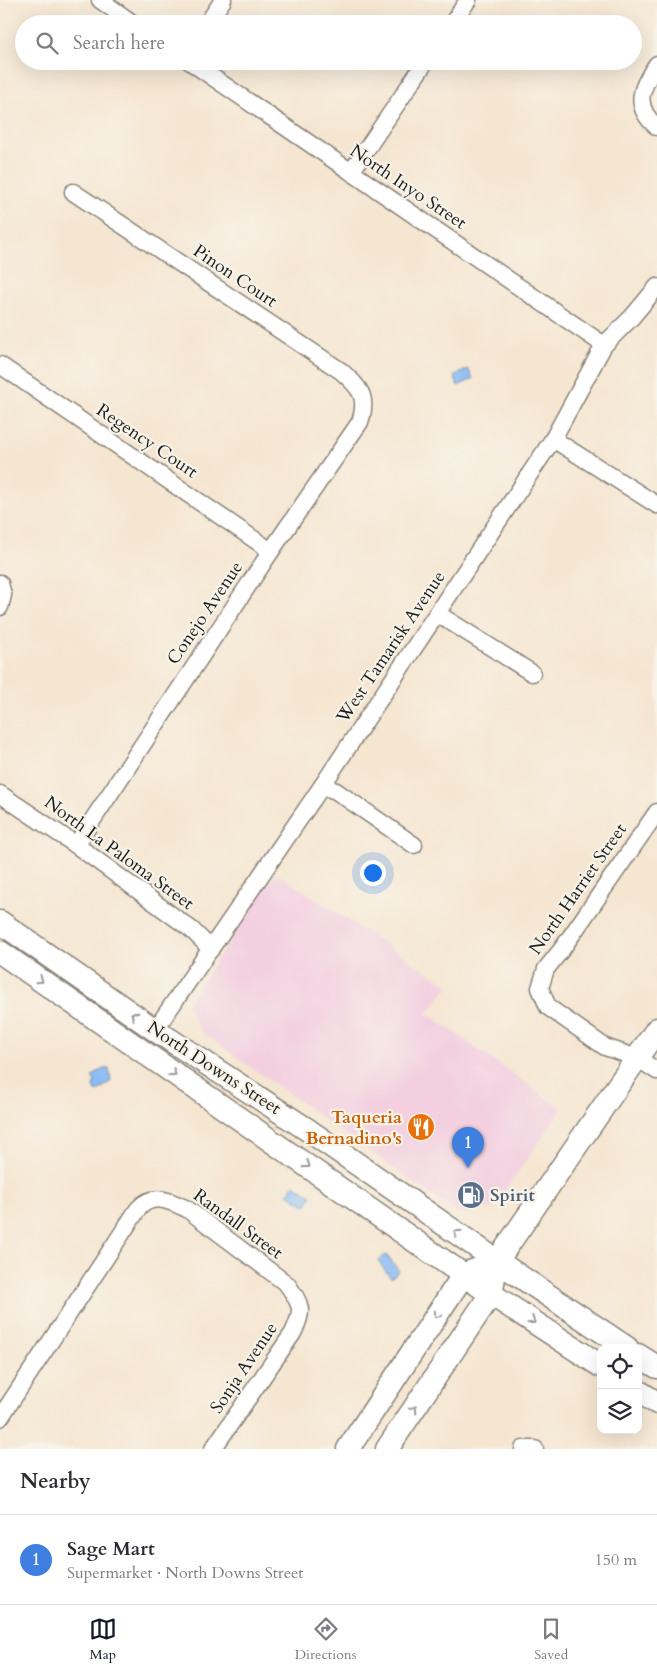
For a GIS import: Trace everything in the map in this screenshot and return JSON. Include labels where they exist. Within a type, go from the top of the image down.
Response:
[{"type":"main road","name":"North Downs Street","points":[[0,922],[155,1030],[308,1130],[621,1344]]},
{"type":"main road","name":"North Downs Street","points":[[0,952],[491,1294],[597,1363]]},
{"type":"main road","points":[[387,1449],[491,1294],[497,1261],[657,1029]]},
{"type":"main road","points":[[351,1445],[464,1274],[497,1261]]},
{"type":"main road","points":[[642,1358],[657,1367]]},
{"type":"main road","points":[[642,1394],[657,1403]]},
{"type":"street","points":[[100,0],[121,15]]},
{"type":"street","points":[[213,15],[223,0]]},
{"type":"street","points":[[458,15],[468,0]]},
{"type":"street","points":[[657,64],[644,83],[641,101],[645,114],[657,127]]},
{"type":"street","name":"North Inyo Street","points":[[202,70],[604,345]]},
{"type":"street","points":[[351,172],[420,70]]},
{"type":"street","name":"Pinon Court","points":[[73,192],[340,371],[358,386],[364,403]]},
{"type":"street","name":"West Tamarisk Avenue","points":[[155,1030],[438,614],[553,439],[604,345],[632,317],[657,287]]},
{"type":"street","name":"Regency Court","points":[[0,365],[271,550]]},
{"type":"street","name":"Conejo Avenue","points":[[76,845],[271,550],[360,422],[364,403]]},
{"type":"street","points":[[553,439],[657,505]]},
{"type":"street","points":[[0,583],[3,595],[0,606]]},
{"type":"street","points":[[438,614],[532,673]]},
{"type":"street","points":[[322,786],[336,791],[414,845]]},
{"type":"street","name":"North La Paloma Street","points":[[0,794],[76,845],[192,930],[211,949]]},
{"type":"street","name":"North Harriet Street","points":[[657,812],[562,950],[546,969],[540,988],[548,1007],[605,1047],[637,1058],[657,1071]]},
{"type":"street","name":"Randall Street","points":[[0,1418],[138,1209],[144,1203],[155,1199],[169,1201],[187,1210],[287,1284],[298,1300],[300,1308]]},
{"type":"street","name":"Sonja Avenue","points":[[218,1447],[293,1333],[300,1316],[300,1308]]},
{"type":"street","points":[[523,1449],[535,1449]]},
{"type":"shaded area","points":[[276,873],[449,986],[427,1013],[562,1109],[493,1208],[458,1214],[200,1031],[187,1004]]},
{"type":"water","points":[[468,369],[473,379],[458,386],[454,376]]},
{"type":"water","points":[[102,1069],[109,1069],[111,1081],[97,1092],[93,1087],[95,1081],[92,1077]]},
{"type":"water","points":[[294,1184],[312,1196],[306,1206],[288,1194]]},
{"type":"water","points":[[386,1255],[399,1271],[391,1278],[378,1261]]},
{"type":"place","name":"Taqueria Bernadino's","points":[[421,1127]]},
{"type":"place","name":"Sage Mart","points":[[468,1168]]},
{"type":"place","name":"Spirit","points":[[471,1195]]}]
